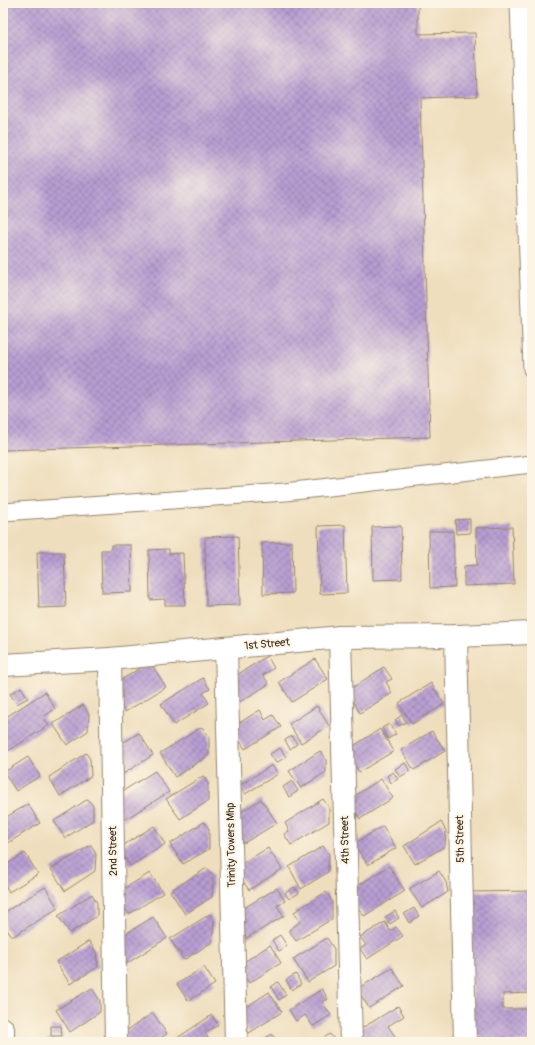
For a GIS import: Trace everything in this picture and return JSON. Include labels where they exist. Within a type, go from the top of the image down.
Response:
[{"type":"street","name":"1st Street","points":[[3,665],[110,659],[340,637],[456,636],[532,633]]},
{"type":"street","name":"5th Street","points":[[456,636],[465,1042]]},
{"type":"street","name":"4th Street","points":[[340,637],[350,1042]]},
{"type":"street","name":"Trinity Towers Mhp","points":[[226,648],[236,1042]]},
{"type":"street","name":"2nd Street","points":[[110,659],[116,1042]]},
{"type":"street","points":[[3,1029],[3,1042]]},
{"type":"lane","points":[[520,3],[532,369]]},
{"type":"lane","points":[[3,512],[285,492],[532,464]]},
{"type":"building","points":[[3,3],[418,3],[418,34],[475,33],[477,96],[420,98],[430,437],[3,450]]},
{"type":"building","points":[[470,519],[470,533],[456,534],[455,520]]},
{"type":"building","points":[[345,525],[347,593],[320,594],[318,526]]},
{"type":"building","points":[[401,526],[402,579],[373,580],[372,527]]},
{"type":"building","points":[[512,527],[514,584],[464,586],[464,566],[477,565],[476,528]]},
{"type":"building","points":[[429,531],[453,531],[455,587],[430,588]]},
{"type":"building","points":[[238,536],[240,605],[206,606],[205,537]]},
{"type":"building","points":[[292,542],[293,593],[263,594],[262,543]]},
{"type":"building","points":[[111,545],[131,545],[132,592],[102,593],[101,550],[111,550]]},
{"type":"building","points":[[169,549],[169,554],[183,553],[185,605],[165,605],[165,599],[150,600],[149,550]]},
{"type":"building","points":[[37,552],[64,552],[66,607],[39,608]]},
{"type":"building","points":[[267,656],[274,668],[263,675],[269,684],[238,703],[232,678]]},
{"type":"building","points":[[315,659],[328,679],[292,702],[279,682]]},
{"type":"building","points":[[150,662],[166,687],[125,712],[114,696],[116,683]]},
{"type":"building","points":[[384,667],[392,679],[386,682],[392,693],[360,713],[347,691]]},
{"type":"building","points":[[203,678],[210,689],[203,693],[209,703],[174,725],[161,704]]},
{"type":"building","points":[[431,683],[444,704],[412,724],[399,703]]},
{"type":"building","points":[[21,687],[28,698],[17,704],[10,694]]},
{"type":"building","points":[[45,692],[55,709],[43,717],[49,725],[8,751],[3,743],[3,719]]},
{"type":"building","points":[[83,705],[89,714],[88,731],[67,745],[53,724]]},
{"type":"building","points":[[317,706],[329,726],[301,743],[289,724]]},
{"type":"building","points":[[260,710],[265,720],[273,715],[281,727],[245,749],[231,728]]},
{"type":"building","points":[[402,715],[406,722],[399,726],[395,720]]},
{"type":"building","points":[[389,724],[396,734],[388,739],[382,728]]},
{"type":"building","points":[[202,727],[209,737],[209,755],[175,777],[160,753]]},
{"type":"building","points":[[380,729],[394,751],[359,772],[352,760],[352,747]]},
{"type":"building","points":[[432,731],[445,751],[414,770],[401,750]]},
{"type":"building","points":[[139,733],[153,755],[123,774],[117,746]]},
{"type":"building","points":[[292,736],[297,744],[290,749],[285,740]]},
{"type":"building","points":[[280,748],[286,757],[276,763],[270,754]]},
{"type":"building","points":[[320,751],[326,760],[326,772],[301,788],[289,771]]},
{"type":"building","points":[[86,753],[90,759],[91,776],[60,796],[49,777]]},
{"type":"building","points":[[28,757],[40,776],[16,791],[4,772]]},
{"type":"building","points":[[405,763],[410,771],[400,777],[395,769]]},
{"type":"building","points":[[272,765],[278,774],[245,794],[239,786]]},
{"type":"building","points":[[155,771],[169,792],[124,820],[117,809],[118,794]]},
{"type":"building","points":[[393,772],[398,779],[391,783],[387,776]]},
{"type":"building","points":[[203,776],[208,783],[208,801],[180,819],[166,799]]},
{"type":"building","points":[[381,779],[393,798],[360,819],[354,809],[353,797]]},
{"type":"building","points":[[292,781],[298,791],[289,797],[283,787]]},
{"type":"building","points":[[88,799],[93,806],[93,820],[65,838],[54,821]]},
{"type":"building","points":[[261,799],[277,823],[244,843],[237,831],[237,815]]},
{"type":"building","points":[[323,799],[329,807],[329,822],[291,845],[284,834],[289,831],[285,823]]},
{"type":"building","points":[[28,804],[40,823],[8,843],[3,835],[3,819]]},
{"type":"building","points":[[204,822],[209,829],[209,849],[183,864],[170,844]]},
{"type":"building","points":[[441,822],[446,831],[445,846],[415,864],[404,846]]},
{"type":"building","points":[[154,826],[165,844],[130,866],[119,848]]},
{"type":"building","points":[[383,826],[396,848],[368,865],[354,844]]},
{"type":"building","points":[[91,845],[96,854],[95,871],[65,891],[51,869]]},
{"type":"building","points":[[323,846],[329,854],[328,872],[301,889],[289,867]]},
{"type":"building","points":[[268,848],[282,869],[249,890],[239,875],[239,865]]},
{"type":"building","points":[[25,853],[38,874],[9,892],[4,883],[4,866]]},
{"type":"building","points":[[389,866],[405,891],[364,916],[357,906],[356,887]]},
{"type":"building","points":[[207,868],[213,877],[212,897],[185,914],[170,891]]},
{"type":"building","points":[[439,871],[446,882],[448,892],[422,908],[409,889]]},
{"type":"building","points":[[150,873],[163,893],[129,914],[121,902],[120,891]]},
{"type":"building","points":[[45,887],[58,908],[12,937],[5,927],[5,912]]},
{"type":"building","points":[[294,887],[299,893],[289,899],[285,893]]},
{"type":"building","points":[[277,888],[285,901],[277,906],[284,916],[247,938],[239,925],[239,911]]},
{"type":"building","points":[[532,891],[532,993],[503,994],[503,1009],[532,1009],[532,1042],[473,1042],[471,892]]},
{"type":"building","points":[[326,892],[332,901],[332,919],[296,941],[289,930],[300,922],[294,912]]},
{"type":"building","points":[[92,894],[97,903],[97,916],[70,933],[58,916]]},
{"type":"building","points":[[414,908],[419,916],[409,923],[404,914]]},
{"type":"building","points":[[395,911],[399,918],[390,924],[385,917]]},
{"type":"building","points":[[210,914],[214,921],[212,942],[184,960],[170,939]]},
{"type":"building","points":[[153,917],[167,938],[126,964],[120,954],[121,937]]},
{"type":"building","points":[[385,922],[390,931],[396,927],[403,936],[367,959],[360,949],[366,945],[360,937]]},
{"type":"building","points":[[280,935],[287,946],[279,951],[272,940]]},
{"type":"building","points":[[327,938],[334,949],[334,966],[308,982],[293,959]]},
{"type":"building","points":[[89,941],[96,952],[98,967],[70,984],[56,962]]},
{"type":"building","points":[[270,945],[281,963],[249,983],[238,966]]},
{"type":"building","points":[[204,967],[215,984],[188,1001],[177,984]]},
{"type":"building","points":[[392,968],[404,986],[369,1008],[357,989]]},
{"type":"building","points":[[296,974],[301,984],[292,990],[286,980]]},
{"type":"building","points":[[278,982],[286,995],[279,1000],[271,987]]},
{"type":"building","points":[[92,988],[100,1001],[100,1012],[70,1032],[56,1010]]},
{"type":"building","points":[[322,989],[328,999],[322,1002],[331,1015],[313,1026],[305,1015],[296,1021],[289,1010]]},
{"type":"building","points":[[269,992],[282,1012],[249,1033],[243,1023],[243,1009]]},
{"type":"building","points":[[398,1006],[404,1016],[388,1026],[396,1038],[388,1042],[360,1042],[359,1030]]},
{"type":"building","points":[[153,1013],[167,1034],[154,1042],[125,1042],[126,1031]]},
{"type":"building","points":[[212,1015],[218,1025],[205,1033],[210,1041],[175,1042],[174,1040]]},
{"type":"building","points":[[51,1026],[61,1026],[62,1036],[51,1036]]},
{"type":"building","points":[[272,1034],[277,1042],[259,1042]]},
{"type":"building","points":[[330,1034],[336,1042],[317,1042]]},
{"type":"building","points":[[47,1039],[55,1039],[55,1042],[47,1042]]}]
